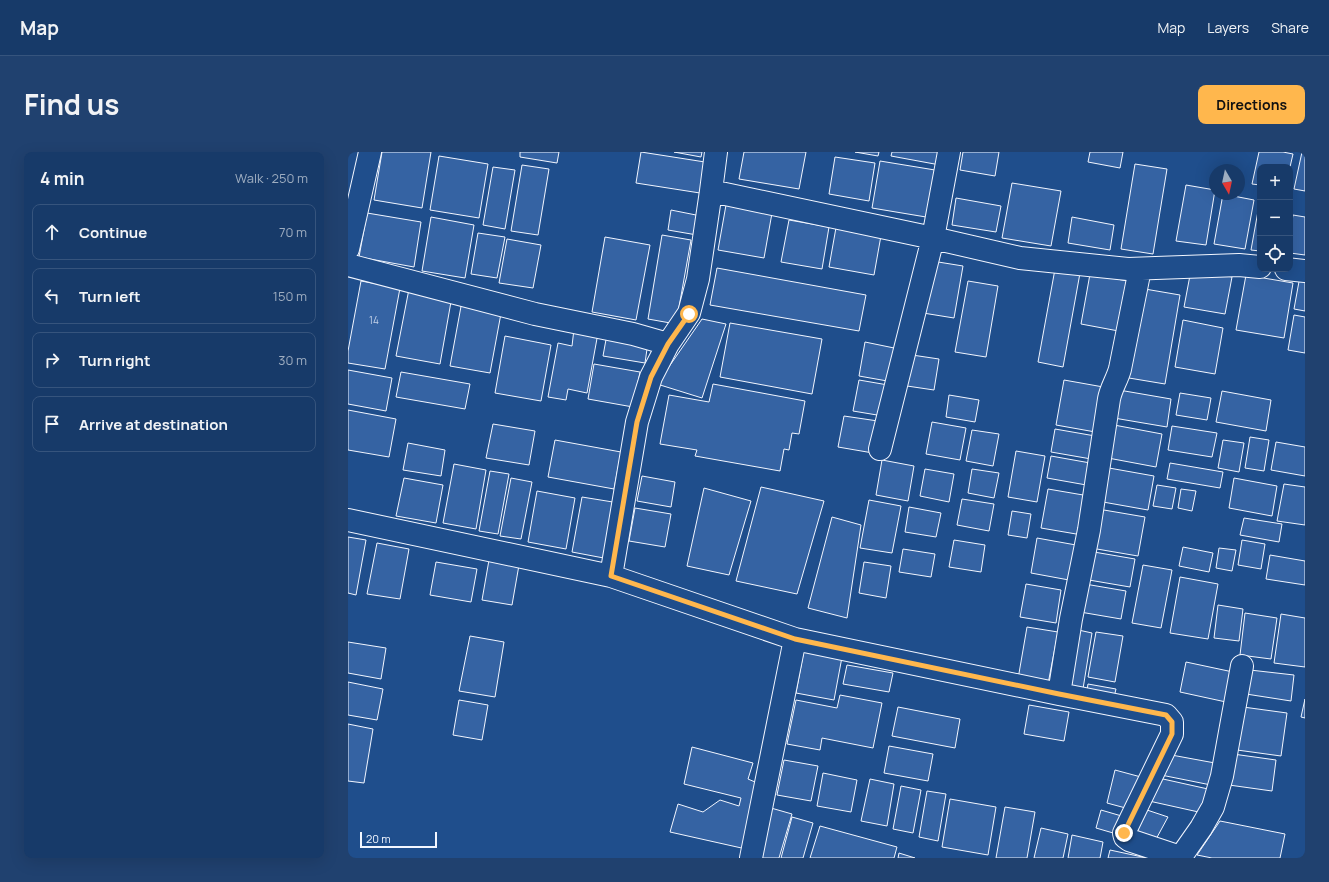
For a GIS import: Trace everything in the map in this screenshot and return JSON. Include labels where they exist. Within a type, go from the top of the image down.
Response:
[{"type":"street","points":[[348,249],[370,152]]},
{"type":"street","points":[[611,576],[637,422],[651,377],[668,344],[689,314],[698,279],[716,152]]},
{"type":"street","points":[[880,449],[933,238],[949,152]]},
{"type":"street","points":[[710,191],[1020,258],[1128,269],[1239,265],[1257,267]]},
{"type":"street","points":[[348,265],[535,314],[633,334],[668,344]]},
{"type":"street","points":[[1059,694],[1071,619],[1092,508],[1109,399],[1111,389],[1117,379],[1120,369],[1140,269]]},
{"type":"street","points":[[1293,270],[1305,271]]},
{"type":"street","points":[[348,520],[611,576],[795,639],[1166,715],[1172,722],[1172,734],[1124,833],[1125,837],[1180,857],[1201,828],[1213,807],[1222,776],[1242,666]]},
{"type":"street","points":[[751,858],[795,639]]},
{"type":"building","points":[[382,152],[431,152],[422,208],[374,200]]},
{"type":"building","points":[[520,152],[559,152],[557,163],[520,157]]},
{"type":"building","points":[[641,152],[705,162],[700,193],[636,183]]},
{"type":"building","points":[[674,152],[702,152],[701,157]]},
{"type":"building","points":[[744,152],[806,152],[799,189],[739,179]]},
{"type":"building","points":[[855,152],[879,152],[878,156]]},
{"type":"building","points":[[892,152],[942,152],[940,165],[891,156]]},
{"type":"building","points":[[963,152],[999,152],[995,176],[960,170]]},
{"type":"building","points":[[1090,152],[1123,152],[1120,168],[1088,162]]},
{"type":"building","points":[[1259,152],[1283,152],[1293,154],[1291,164],[1257,164],[1257,185],[1252,184]]},
{"type":"building","points":[[1302,152],[1305,152],[1305,191],[1294,189]]},
{"type":"building","points":[[439,156],[488,164],[479,218],[430,210]]},
{"type":"building","points":[[835,157],[875,163],[869,201],[829,194]]},
{"type":"building","points":[[880,161],[935,170],[926,217],[872,208]]},
{"type":"building","points":[[1135,164],[1167,169],[1153,254],[1121,249]]},
{"type":"building","points":[[522,165],[549,169],[538,235],[511,231]]},
{"type":"building","points":[[493,167],[515,170],[505,229],[483,225]]},
{"type":"building","points":[[1012,183],[1061,191],[1051,246],[1002,238]]},
{"type":"building","points":[[1186,185],[1209,189],[1209,200],[1213,200],[1206,245],[1176,241]]},
{"type":"building","points":[[956,198],[1001,206],[996,232],[952,225]]},
{"type":"building","points":[[1245,198],[1254,200],[1245,249],[1214,244],[1222,200],[1245,200]]},
{"type":"building","points":[[726,205],[772,213],[764,258],[718,250]]},
{"type":"building","points":[[671,210],[701,216],[697,235],[668,230]]},
{"type":"building","points":[[367,213],[421,222],[414,267],[359,257]]},
{"type":"building","points":[[1293,215],[1305,217],[1305,255],[1293,253]]},
{"type":"building","points":[[431,217],[474,225],[465,278],[422,271]]},
{"type":"building","points":[[1072,217],[1114,225],[1110,250],[1068,243]]},
{"type":"building","points":[[1257,217],[1257,251],[1251,250]]},
{"type":"building","points":[[789,220],[829,227],[822,269],[781,262]]},
{"type":"building","points":[[837,222],[882,230],[874,275],[829,267]]},
{"type":"building","points":[[478,233],[505,237],[497,278],[471,274]]},
{"type":"building","points":[[662,235],[691,240],[676,324],[648,319]]},
{"type":"building","points":[[605,237],[650,245],[636,320],[592,312]]},
{"type":"building","points":[[507,239],[541,245],[533,288],[499,283]]},
{"type":"building","points":[[932,261],[963,266],[954,318],[923,313]]},
{"type":"building","points":[[717,268],[866,295],[859,331],[710,305]]},
{"type":"building","points":[[1055,269],[1080,273],[1063,367],[1038,362]]},
{"type":"building","points":[[1191,270],[1232,277],[1225,314],[1184,307]]},
{"type":"building","points":[[1090,274],[1133,282],[1124,332],[1081,324]]},
{"type":"building","points":[[1246,275],[1293,283],[1284,338],[1236,330]]},
{"type":"building","points":[[1300,276],[1305,277],[1305,311],[1294,309]]},
{"type":"building","points":[[361,281],[400,288],[385,369],[348,363],[348,351]]},
{"type":"building","points":[[968,281],[998,286],[986,357],[955,352]]},
{"type":"building","points":[[1139,288],[1180,295],[1165,384],[1123,377]]},
{"type":"building","points":[[409,289],[452,296],[440,364],[396,356]]},
{"type":"building","points":[[462,301],[502,308],[490,373],[450,366]]},
{"type":"building","points":[[1294,315],[1305,317],[1305,353],[1288,350]]},
{"type":"building","points":[[702,319],[726,324],[702,398],[657,384]]},
{"type":"building","points":[[1183,320],[1223,328],[1215,374],[1175,367]]},
{"type":"building","points":[[730,323],[822,339],[812,394],[720,377]]},
{"type":"building","points":[[574,329],[598,333],[587,393],[568,389],[566,400],[548,397],[558,343],[572,346]]},
{"type":"building","points":[[607,334],[648,342],[645,363],[603,356]]},
{"type":"building","points":[[505,336],[551,345],[541,401],[495,393]]},
{"type":"building","points":[[865,342],[899,349],[893,382],[859,376]]},
{"type":"building","points":[[912,355],[939,359],[934,390],[907,386]]},
{"type":"building","points":[[594,364],[640,372],[633,407],[588,399]]},
{"type":"building","points":[[348,370],[392,378],[386,411],[348,404]]},
{"type":"building","points":[[401,372],[470,384],[465,409],[396,397]]},
{"type":"building","points":[[859,380],[888,385],[883,416],[853,411]]},
{"type":"building","points":[[1064,380],[1109,388],[1101,433],[1056,425]]},
{"type":"building","points":[[713,384],[805,401],[799,434],[792,433],[789,450],[784,449],[780,471],[695,456],[697,450],[660,444],[669,395],[709,402]]},
{"type":"building","points":[[1113,389],[1171,399],[1167,427],[1108,417]]},
{"type":"building","points":[[1222,391],[1271,400],[1266,431],[1216,422]]},
{"type":"building","points":[[1180,393],[1211,398],[1207,420],[1176,415]]},
{"type":"building","points":[[949,395],[979,400],[975,422],[946,417]]},
{"type":"building","points":[[348,410],[396,419],[389,457],[348,450]]},
{"type":"building","points":[[844,416],[878,421],[873,453],[838,447]]},
{"type":"building","points":[[932,422],[966,428],[960,460],[926,454]]},
{"type":"building","points":[[493,424],[535,431],[529,465],[486,458]]},
{"type":"building","points":[[1114,425],[1162,434],[1156,467],[1108,458]]},
{"type":"building","points":[[1172,426],[1217,433],[1212,457],[1168,450]]},
{"type":"building","points":[[1055,429],[1101,437],[1097,460],[1051,452]]},
{"type":"building","points":[[972,430],[999,434],[993,466],[966,461]]},
{"type":"building","points":[[1250,437],[1269,440],[1264,471],[1245,468]]},
{"type":"building","points":[[555,440],[621,452],[614,489],[548,477]]},
{"type":"building","points":[[1223,440],[1244,443],[1239,472],[1218,468]]},
{"type":"building","points":[[1276,442],[1305,447],[1305,476],[1271,470]]},
{"type":"building","points":[[408,443],[445,450],[441,476],[403,470]]},
{"type":"building","points":[[1016,451],[1045,456],[1037,502],[1008,497]]},
{"type":"building","points":[[1051,456],[1096,464],[1092,486],[1047,478]]},
{"type":"building","points":[[882,460],[914,466],[908,501],[876,495]]},
{"type":"building","points":[[1170,463],[1223,472],[1220,488],[1167,479]]},
{"type":"building","points":[[454,464],[486,470],[476,529],[443,523]]},
{"type":"building","points":[[1109,468],[1154,476],[1148,510],[1103,502]]},
{"type":"building","points":[[925,469],[954,474],[949,502],[920,496]]},
{"type":"building","points":[[972,469],[999,473],[994,498],[968,493]]},
{"type":"building","points":[[490,471],[509,474],[498,534],[479,531]]},
{"type":"building","points":[[642,476],[675,482],[671,507],[637,501]]},
{"type":"building","points":[[404,478],[443,485],[436,523],[396,516]]},
{"type":"building","points":[[511,478],[532,482],[521,539],[500,536]]},
{"type":"building","points":[[1234,478],[1277,486],[1272,516],[1229,508]]},
{"type":"building","points":[[1284,484],[1305,487],[1305,525],[1277,521]]},
{"type":"building","points":[[1157,485],[1176,488],[1172,509],[1153,506]]},
{"type":"building","points":[[761,487],[824,501],[797,594],[736,581]]},
{"type":"building","points":[[704,488],[751,501],[729,575],[687,566]]},
{"type":"building","points":[[1048,489],[1089,496],[1082,535],[1041,528]]},
{"type":"building","points":[[1181,489],[1196,491],[1192,511],[1178,508]]},
{"type":"building","points":[[537,491],[575,498],[566,549],[528,542]]},
{"type":"building","points":[[582,497],[619,503],[609,559],[572,552]]},
{"type":"building","points":[[962,499],[994,504],[989,531],[957,525]]},
{"type":"building","points":[[869,500],[901,506],[892,553],[860,548]]},
{"type":"building","points":[[909,507],[941,513],[936,537],[905,532]]},
{"type":"building","points":[[635,508],[671,514],[665,547],[629,541]]},
{"type":"building","points":[[1098,509],[1145,517],[1138,556],[1091,548]]},
{"type":"building","points":[[1012,511],[1031,514],[1027,538],[1008,535]]},
{"type":"building","points":[[832,517],[861,525],[847,618],[808,608]]},
{"type":"building","points":[[1244,518],[1282,524],[1279,542],[1240,535]]},
{"type":"building","points":[[348,537],[366,540],[356,595],[348,593]]},
{"type":"building","points":[[1037,538],[1076,545],[1069,580],[1031,573]]},
{"type":"building","points":[[954,540],[985,545],[981,572],[949,567]]},
{"type":"building","points":[[1242,540],[1265,544],[1261,569],[1238,565]]},
{"type":"building","points":[[377,543],[409,549],[400,599],[367,594]]},
{"type":"building","points":[[1183,547],[1213,553],[1209,572],[1179,566]]},
{"type":"building","points":[[1219,548],[1236,550],[1232,571],[1216,568]]},
{"type":"building","points":[[903,549],[935,554],[931,577],[899,572]]},
{"type":"building","points":[[1088,551],[1135,559],[1130,587],[1083,579]]},
{"type":"building","points":[[1270,555],[1305,561],[1305,585],[1266,579]]},
{"type":"building","points":[[489,560],[519,565],[512,605],[482,600]]},
{"type":"building","points":[[436,562],[477,569],[471,602],[430,595]]},
{"type":"building","points":[[864,562],[891,566],[886,598],[859,593]]},
{"type":"building","points":[[1143,565],[1172,570],[1161,628],[1132,623]]},
{"type":"building","points":[[1180,577],[1218,584],[1208,639],[1170,633]]},
{"type":"building","points":[[1026,584],[1061,590],[1056,623],[1020,617]]},
{"type":"building","points":[[1085,584],[1126,591],[1121,619],[1080,612]]},
{"type":"building","points":[[1218,605],[1243,609],[1239,641],[1214,638]]},
{"type":"building","points":[[1245,613],[1277,618],[1271,659],[1240,655]]},
{"type":"building","points":[[1281,614],[1305,618],[1305,667],[1274,663]]},
{"type":"building","points":[[1027,627],[1058,632],[1048,684],[1018,679]]},
{"type":"building","points":[[1074,629],[1092,633],[1082,695],[1063,692]]},
{"type":"building","points":[[1096,632],[1123,636],[1115,682],[1088,677]]},
{"type":"building","points":[[470,636],[504,642],[495,697],[459,691]]},
{"type":"building","points":[[348,642],[386,648],[381,679],[348,673]]},
{"type":"building","points":[[804,650],[842,657],[834,700],[796,693]]},
{"type":"building","points":[[1186,662],[1233,672],[1226,702],[1180,692]]},
{"type":"building","points":[[847,665],[893,673],[889,692],[843,684]]},
{"type":"building","points":[[1250,670],[1294,675],[1291,701],[1246,694]]},
{"type":"building","points":[[348,682],[383,689],[377,720],[348,715]]},
{"type":"building","points":[[1088,684],[1116,689],[1113,701],[1086,697]]},
{"type":"building","points":[[840,695],[882,703],[873,748],[822,738],[820,750],[787,744],[796,700],[837,708]]},
{"type":"building","points":[[1305,699],[1305,718],[1301,717]]},
{"type":"building","points":[[459,700],[488,705],[482,740],[453,735]]},
{"type":"building","points":[[1029,705],[1069,712],[1064,741],[1024,734]]},
{"type":"building","points":[[898,707],[960,719],[955,748],[892,736]]},
{"type":"building","points":[[1243,707],[1287,713],[1281,756],[1237,750]]},
{"type":"building","points":[[348,724],[373,729],[364,783],[348,781]]},
{"type":"building","points":[[889,746],[933,754],[928,781],[884,773]]},
{"type":"building","points":[[692,747],[753,763],[748,779],[762,785],[746,849],[670,832],[678,804],[703,812],[720,800],[739,806],[741,798],[684,784]]},
{"type":"building","points":[[1166,754],[1215,763],[1211,785],[1161,775]]},
{"type":"building","points":[[1233,754],[1276,760],[1272,791],[1229,785]]},
{"type":"building","points":[[784,760],[818,766],[811,801],[777,795]]},
{"type":"building","points":[[1115,770],[1141,777],[1133,810],[1107,803]]},
{"type":"building","points":[[823,773],[857,780],[851,812],[817,806]]},
{"type":"building","points":[[1154,777],[1208,789],[1203,813],[1149,801]]},
{"type":"building","points":[[870,779],[894,784],[887,826],[861,821]]},
{"type":"building","points":[[901,786],[921,790],[913,833],[893,829]]},
{"type":"building","points":[[927,791],[946,794],[938,841],[919,837]]},
{"type":"building","points":[[950,799],[996,807],[988,855],[942,847]]},
{"type":"building","points":[[1005,807],[1035,812],[1027,858],[996,858]]},
{"type":"building","points":[[771,808],[792,814],[779,858],[757,858]]},
{"type":"building","points":[[1144,809],[1168,817],[1155,841],[1132,833]]},
{"type":"building","points":[[1101,810],[1125,817],[1120,835],[1096,828]]},
{"type":"building","points":[[792,817],[813,823],[803,858],[781,858]]},
{"type":"building","points":[[1220,821],[1285,834],[1280,858],[1212,858],[1197,855]]},
{"type":"building","points":[[820,826],[897,847],[894,858],[810,858]]},
{"type":"building","points":[[1041,828],[1068,834],[1063,858],[1034,858]]},
{"type":"building","points":[[1072,835],[1103,842],[1100,858],[1068,858]]},
{"type":"building","points":[[1110,850],[1147,858],[1108,858]]},
{"type":"building","points":[[899,853],[915,858],[898,858]]},
{"type":"route","points":[[689,314],[668,344],[651,377],[637,422],[611,576],[795,639],[1166,715],[1172,722],[1172,734],[1124,833]]}]
